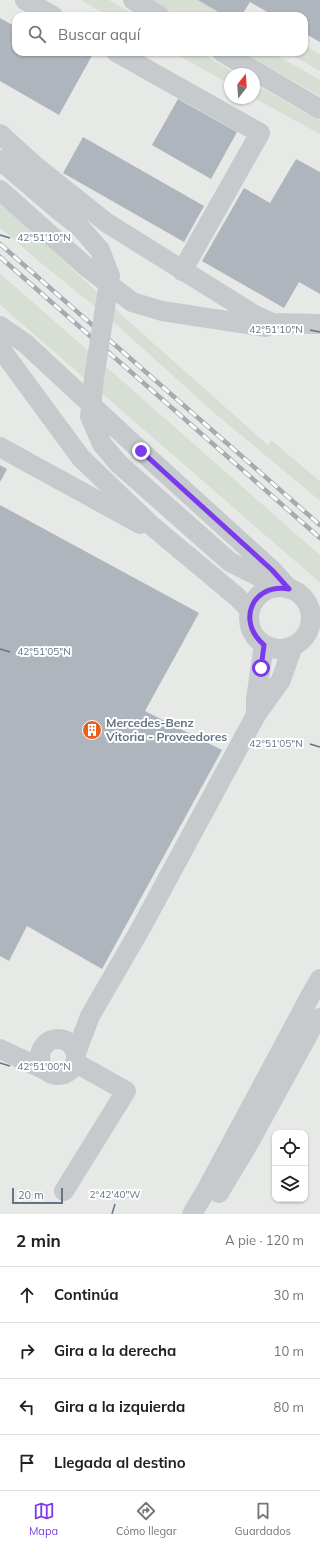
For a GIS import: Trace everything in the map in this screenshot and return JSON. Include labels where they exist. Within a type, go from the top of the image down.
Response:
[{"type":"lane","points":[[25,0],[46,12]]},
{"type":"lane","points":[[133,0],[153,12]]},
{"type":"lane","points":[[123,56],[260,134],[182,271]]},
{"type":"lane","points":[[229,56],[320,109]]},
{"type":"lane","points":[[0,134],[33,164],[107,223],[253,314],[272,322],[320,324]]},
{"type":"lane","points":[[0,160],[79,226],[100,250],[110,276],[94,378],[90,416],[102,444],[119,464],[230,562],[243,579],[253,605]]},
{"type":"lane","points":[[0,190],[83,264],[132,302],[162,311],[266,327],[272,322]]},
{"type":"lane","points":[[0,326],[26,344],[272,570],[284,588]]},
{"type":"lane","points":[[0,348],[81,458],[164,535],[236,596],[253,605]]},
{"type":"lane","points":[[0,447],[144,527],[164,535]]},
{"type":"lane","points":[[47,1054],[54,1075],[63,1075],[71,1071],[90,1016],[141,928],[256,716],[304,643],[310,626],[311,616],[315,610],[297,593],[230,562]]},
{"type":"lane","points":[[284,588],[266,591],[253,605],[249,620],[251,629],[256,638],[264,645],[273,648],[283,649],[304,643]]},
{"type":"lane","points":[[256,716],[256,699],[264,645]]},
{"type":"lane","points":[[192,1214],[320,979]]},
{"type":"lane","points":[[47,1054],[90,1016]]},
{"type":"lane","points":[[206,1214],[250,1141],[315,1022],[320,1018]]},
{"type":"lane","points":[[7,1053],[47,1054],[64,1040],[72,1045],[76,1058],[126,1091],[64,1191]]},
{"type":"shaded area","points":[[0,0],[320,0],[320,481],[273,440],[268,445],[67,264],[0,198]]},
{"type":"shaded area","points":[[81,0],[109,0],[129,12],[101,12]]},
{"type":"shaded area","points":[[150,0],[198,0],[218,12],[171,12]]},
{"type":"shaded area","points":[[308,47],[320,54],[320,71],[294,56],[308,56]]},
{"type":"shaded area","points":[[179,56],[206,56],[227,68],[224,68],[224,81]]},
{"type":"shaded area","points":[[248,56],[278,56],[320,80],[320,96]]},
{"type":"shaded area","points":[[260,87],[320,121],[320,134],[260,101]]},
{"type":"shaded area","points":[[0,198],[67,264],[132,324],[268,445],[272,440],[320,481],[320,501],[214,413],[110,319],[0,228]]},
{"type":"shaded area","points":[[0,228],[110,319],[214,413],[320,501],[320,555],[0,273]]},
{"type":"shaded area","points":[[0,273],[320,555],[320,583],[0,305]]},
{"type":"shaded area","points":[[0,305],[320,583],[320,1214],[0,1214]]},
{"type":"building","points":[[198,0],[320,0],[320,42],[308,35],[308,12],[267,12],[250,2],[244,12],[218,12]]},
{"type":"building","points":[[0,18],[12,25],[12,56],[92,56],[59,115],[0,81]]},
{"type":"building","points":[[178,99],[237,132],[211,179],[152,145]]},
{"type":"building","points":[[83,137],[204,206],[184,242],[63,173]]},
{"type":"building","points":[[296,159],[320,172],[320,294],[299,282],[284,308],[202,261],[244,188],[270,203]]},
{"type":"building","points":[[0,465],[7,469],[0,482]]},
{"type":"building","name":"Mercedes-Benz Vitoria - Proveedores","points":[[0,505],[199,613],[145,711],[222,750],[102,969],[27,926],[9,961],[0,956]]},
{"type":"railway","points":[[0,244],[320,525]]},
{"type":"railway","points":[[0,257],[320,538]]},
{"type":"place","name":"Mercedes-Benz Vitoria - Proveedores","points":[[92,730]]},
{"type":"route","points":[[141,451],[272,570],[289,589],[280,587],[270,589],[261,594],[250,610],[249,620],[251,629],[256,638],[264,645],[261,668]]}]
